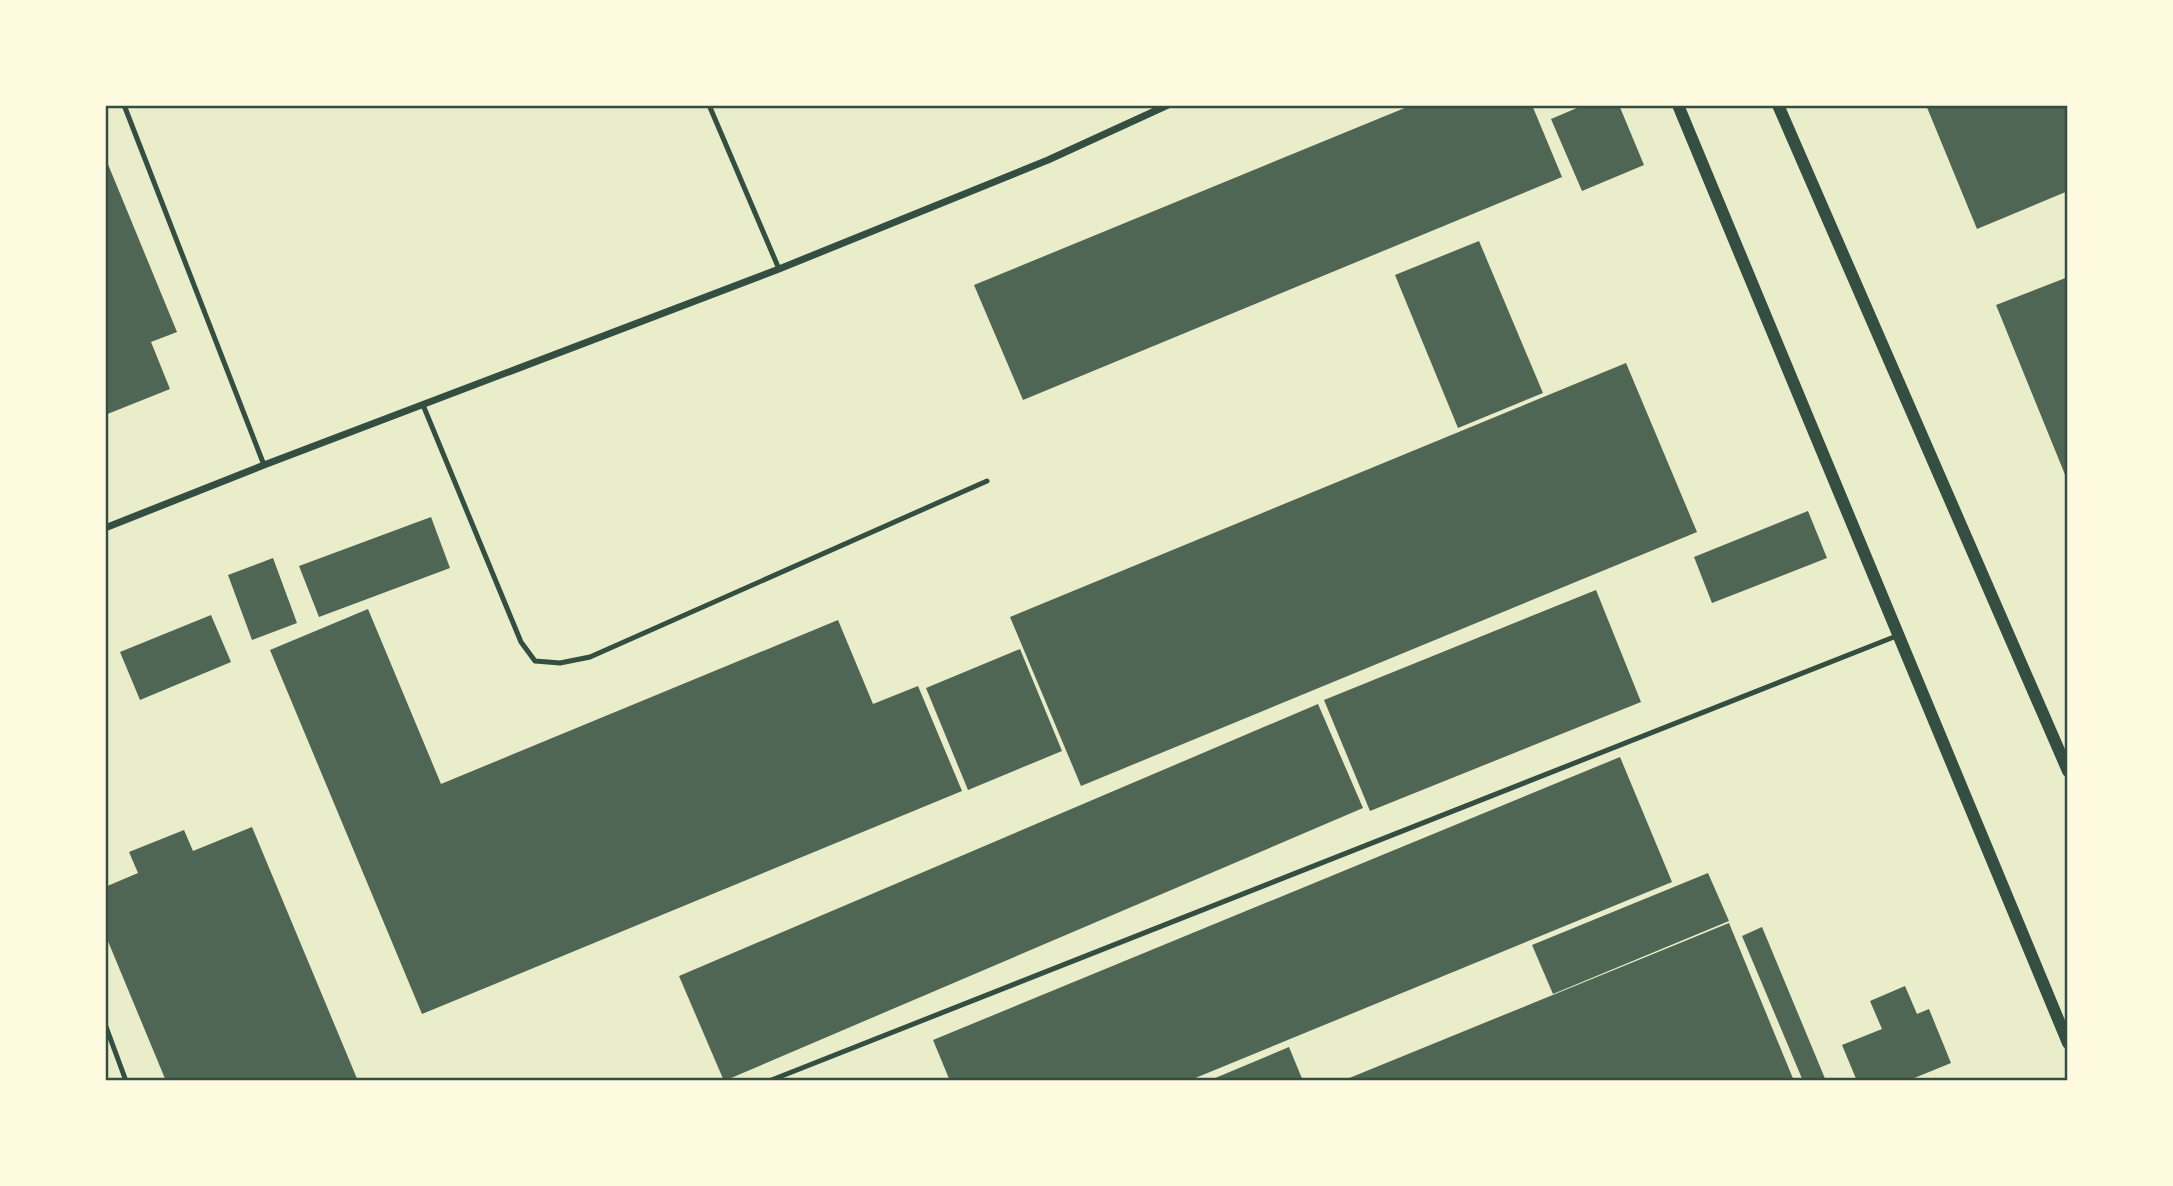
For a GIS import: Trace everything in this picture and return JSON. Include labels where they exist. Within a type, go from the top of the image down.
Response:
[{"type":"street","points":[[105,528],[779,269],[1048,160],[1168,105]]},
{"type":"street","points":[[1678,105],[2068,1043]]},
{"type":"street","points":[[1778,105],[2068,771]]},
{"type":"lane","points":[[124,105],[264,465]]},
{"type":"lane","points":[[709,105],[779,269]]},
{"type":"lane","points":[[423,405],[521,642],[535,661],[560,663],[590,657],[987,481]]},
{"type":"lane","points":[[769,1081],[1899,635]]},
{"type":"lane","points":[[105,1024],[126,1081]]},
{"type":"building","points":[[1412,105],[1532,105],[1562,177],[1023,400],[974,285]]},
{"type":"building","points":[[1584,105],[1619,105],[1644,165],[1582,191],[1551,119]]},
{"type":"building","points":[[1926,105],[2068,105],[2068,191],[1977,229]]},
{"type":"building","points":[[105,157],[177,332],[151,342],[170,389],[105,415]]},
{"type":"building","points":[[1479,241],[1543,393],[1458,428],[1395,275]]},
{"type":"building","points":[[2068,277],[2068,482],[1996,305]]},
{"type":"building","points":[[1626,363],[1697,532],[1081,786],[1010,617]]},
{"type":"building","points":[[1808,511],[1827,558],[1712,603],[1694,557]]},
{"type":"building","points":[[431,517],[450,568],[319,617],[299,566]]},
{"type":"building","points":[[273,558],[297,623],[252,640],[228,575]]},
{"type":"building","points":[[1596,590],[1641,702],[1370,811],[1324,700]]},
{"type":"building","points":[[368,609],[441,784],[838,620],[873,704],[918,686],[962,791],[422,1014],[270,650]]},
{"type":"building","points":[[211,615],[231,662],[140,700],[120,652]]},
{"type":"building","points":[[1020,649],[1062,751],[968,790],[926,688]]},
{"type":"building","points":[[1318,704],[1363,808],[724,1081],[679,976]]},
{"type":"building","points":[[1620,757],[1672,882],[1188,1081],[950,1081],[933,1040]]},
{"type":"building","points":[[252,827],[358,1081],[166,1081],[105,934],[105,887],[138,873],[129,852],[184,830],[193,851]]},
{"type":"building","points":[[1708,873],[1729,921],[1553,994],[1532,945]]},
{"type":"building","points":[[1729,923],[1794,1081],[1342,1081]]},
{"type":"building","points":[[1762,927],[1826,1081],[1803,1081],[1742,936]]},
{"type":"building","points":[[1905,986],[1917,1014],[1929,1009],[1951,1063],[1907,1081],[1857,1081],[1842,1045],[1882,1029],[1870,1001]]},
{"type":"building","points":[[1289,1047],[1303,1081],[1208,1081]]}]
